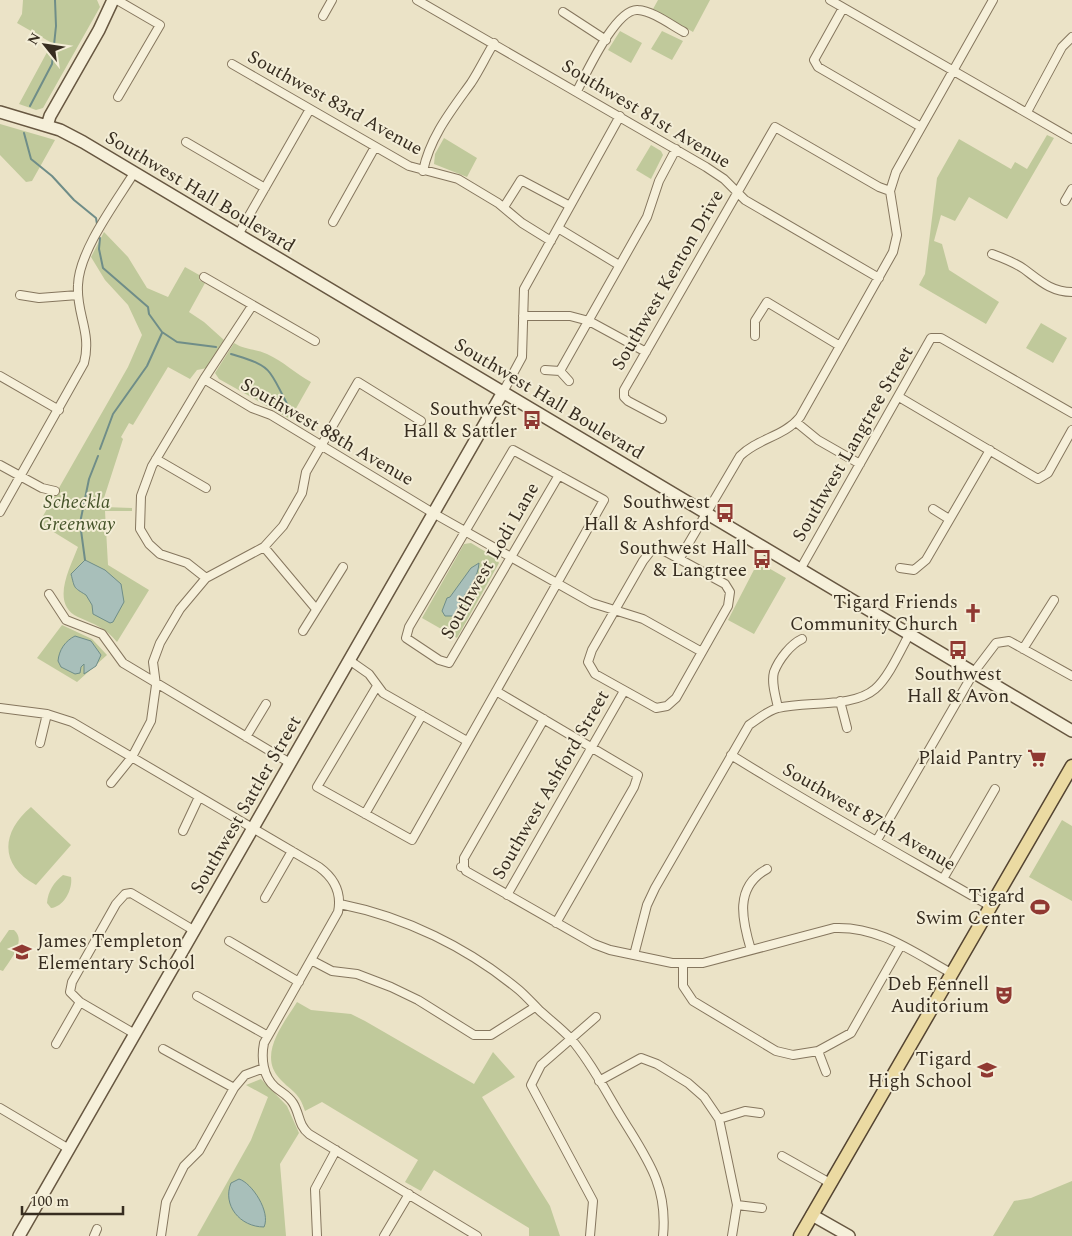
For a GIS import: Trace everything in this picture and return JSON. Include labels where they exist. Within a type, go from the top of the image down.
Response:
[{"type":"main road","points":[[47,126],[50,116],[99,30],[113,0]]},
{"type":"main road","name":"Southwest Hall Boulevard","points":[[0,112],[47,126],[83,142],[1072,731]]},
{"type":"main road","name":"Southwest Sattler Street","points":[[19,1236],[503,392]]},
{"type":"main road","points":[[800,1236],[1072,766]]},
{"type":"main road","points":[[812,1214],[849,1236]]},
{"type":"street","points":[[117,0],[160,25],[118,96]]},
{"type":"street","points":[[323,16],[332,0]]},
{"type":"street","name":"Southwest 81st Avenue","points":[[417,0],[426,2],[620,116],[724,179],[746,200],[879,278]]},
{"type":"street","points":[[830,0],[1072,139]]},
{"type":"street","points":[[680,558],[740,456],[755,443],[780,434],[796,422],[879,278],[893,252],[897,235],[890,192],[896,172],[993,0]]},
{"type":"street","points":[[843,8],[814,60],[818,67],[921,127]]},
{"type":"street","points":[[576,91],[622,16],[634,10],[645,11],[684,32]]},
{"type":"street","points":[[563,12],[606,40]]},
{"type":"street","points":[[1027,112],[1062,47],[1071,38],[1065,31]]},
{"type":"street","points":[[423,171],[433,140],[458,99],[472,82],[494,43]]},
{"type":"street","name":"Southwest 83rd Avenue","points":[[232,64],[375,147],[423,171],[451,176],[504,207],[522,222],[551,241]]},
{"type":"street","points":[[238,235],[310,110]]},
{"type":"street","points":[[503,392],[522,357],[524,288],[620,116]]},
{"type":"street","name":"Southwest Kenton Drive","points":[[662,419],[624,397],[624,390],[775,127],[890,192]]},
{"type":"street","points":[[186,142],[265,188]]},
{"type":"street","points":[[333,222],[375,147]]},
{"type":"street","points":[[560,371],[647,217],[658,181],[676,150]]},
{"type":"street","points":[[0,512],[59,410],[86,354],[87,337],[78,295],[80,270],[87,251],[134,173]]},
{"type":"street","points":[[504,207],[521,180],[570,206]]},
{"type":"street","points":[[1065,201],[1072,189]]},
{"type":"street","points":[[558,228],[619,265]]},
{"type":"street","points":[[992,254],[1009,260],[1025,269],[1035,279],[1049,286],[1064,292],[1072,292]]},
{"type":"street","points":[[204,276],[252,306],[315,341]]},
{"type":"street","points":[[20,295],[39,298],[78,295]]},
{"type":"street","points":[[755,336],[755,321],[767,302],[840,346]]},
{"type":"street","points":[[206,578],[187,563],[160,554],[149,544],[140,529],[141,496],[149,471],[156,459],[252,306]]},
{"type":"street","points":[[523,316],[570,316],[589,321],[646,352]]},
{"type":"street","name":"Southwest Langtree Street","points":[[801,568],[899,397],[928,341],[934,337],[941,338],[1072,413]]},
{"type":"street","points":[[545,370],[560,371],[569,382]]},
{"type":"street","points":[[0,376],[59,410]]},
{"type":"street","name":"Southwest 88th Avenue","points":[[204,380],[252,408],[271,415],[433,513],[592,603],[643,619],[702,652]]},
{"type":"street","points":[[110,783],[132,757],[151,721],[156,685],[152,668],[160,644],[180,610],[206,578],[264,547],[283,526],[294,510],[302,493],[306,472],[358,382],[421,421]]},
{"type":"street","points":[[899,397],[1035,478],[1042,479],[1048,474],[1070,440],[1072,430]]},
{"type":"street","points":[[796,422],[818,440],[860,464]]},
{"type":"street","points":[[376,686],[317,787],[412,840],[604,500],[513,450],[466,530]]},
{"type":"street","points":[[900,568],[914,570],[922,565],[990,450]]},
{"type":"street","points":[[156,459],[206,488]]},
{"type":"street","points":[[0,465],[42,488],[54,491]]},
{"type":"street","name":"Southwest Lodi Lane","points":[[466,530],[409,627],[406,638],[439,660],[449,663],[559,475]]},
{"type":"street","points":[[933,509],[950,519]]},
{"type":"street","points":[[264,547],[316,610]]},
{"type":"street","points":[[660,548],[725,584],[730,592],[728,606],[676,698],[668,706],[656,708],[624,692],[595,674],[588,662],[592,650],[615,610],[650,552],[660,548]]},
{"type":"street","points":[[303,631],[343,567]]},
{"type":"street","points":[[49,594],[66,620],[102,634],[123,663],[156,685],[290,763]]},
{"type":"street","points":[[1023,649],[1054,600]]},
{"type":"street","points":[[634,955],[647,905],[655,888],[749,725],[768,711],[778,708],[862,697],[876,688],[910,634]]},
{"type":"street","points":[[778,708],[774,688],[774,672],[793,643],[802,639]]},
{"type":"street","points":[[877,840],[974,672],[996,643],[1009,641],[1072,676]]},
{"type":"street","points":[[349,660],[369,674],[376,686],[467,741]]},
{"type":"street","points":[[496,691],[638,775],[634,787],[556,923]]},
{"type":"street","name":"Southwest Ashford Street","points":[[507,895],[624,692]]},
{"type":"street","points":[[840,701],[847,728]]},
{"type":"street","points":[[246,737],[266,704]]},
{"type":"street","points":[[0,708],[47,714],[72,722],[254,828],[329,876],[336,885],[340,904],[334,919],[268,1036],[263,1050],[264,1068],[273,1085],[292,1102],[302,1127],[336,1150],[477,1236]]},
{"type":"street","points":[[40,742],[47,714]]},
{"type":"street","points":[[365,814],[422,715]]},
{"type":"street","points":[[544,720],[464,858],[462,867],[470,874],[601,947],[634,955],[683,964],[703,963],[834,928],[850,928],[881,935],[951,973]]},
{"type":"street","name":"Southwest 87th Avenue","points":[[731,755],[810,804],[831,813],[990,906]]},
{"type":"street","points":[[943,879],[995,789]]},
{"type":"street","points":[[183,830],[199,797]]},
{"type":"street","points":[[265,898],[292,851]]},
{"type":"street","points":[[751,950],[742,917],[744,898],[755,876],[767,869]]},
{"type":"street","points":[[136,1034],[80,1002],[70,992],[72,982],[116,904],[125,894],[131,893],[195,931]]},
{"type":"street","points":[[340,904],[368,910],[427,931],[519,990],[571,1039],[646,1156],[661,1190],[666,1215],[663,1236]]},
{"type":"street","points":[[229,941],[299,982]]},
{"type":"street","points":[[683,964],[683,986],[693,1001],[784,1054],[793,1055],[818,1052],[851,1033],[901,945]]},
{"type":"street","points":[[311,960],[332,971],[357,974],[391,987],[418,1000],[474,1035],[490,1035],[536,1007]]},
{"type":"street","points":[[197,996],[268,1036]]},
{"type":"street","points":[[56,1044],[80,1002]]},
{"type":"street","points":[[590,1236],[593,1201],[531,1085],[541,1065],[596,1017]]},
{"type":"street","points":[[163,1048],[234,1088]]},
{"type":"street","points":[[818,1052],[826,1072]]},
{"type":"street","points":[[599,1081],[641,1058],[657,1064],[688,1083],[704,1097],[719,1119],[737,1205],[732,1236]]},
{"type":"street","points":[[161,1236],[166,1202],[184,1166],[199,1151],[234,1088],[245,1075],[264,1068]]},
{"type":"street","points":[[0,1108],[69,1149]]},
{"type":"street","points":[[719,1119],[745,1111],[760,1112]]},
{"type":"street","points":[[317,1236],[315,1189],[336,1150]]},
{"type":"street","points":[[782,1156],[830,1183]]},
{"type":"street","points":[[384,1236],[409,1194]]},
{"type":"street","points":[[737,1205],[762,1208]]},
{"type":"green space","points":[[23,0],[97,0],[100,7],[43,108],[36,110],[19,104],[52,43],[17,23],[22,14]]},
{"type":"green space","points":[[658,0],[710,0],[693,32],[653,9]]},
{"type":"green space","points":[[620,31],[642,43],[631,63],[608,50]]},
{"type":"green space","points":[[662,31],[683,41],[672,60],[651,49]]},
{"type":"green space","points":[[0,124],[55,140],[32,181],[26,182],[0,155]]},
{"type":"green space","points":[[1047,135],[1054,138],[1007,219],[969,197],[955,221],[941,215],[934,241],[942,244],[949,270],[999,302],[986,324],[919,285],[925,274],[937,178],[959,139],[1011,169],[1015,162],[1027,169]]},
{"type":"green space","points":[[444,138],[477,158],[467,177],[434,164],[435,154]]},
{"type":"green space","points":[[651,145],[661,151],[663,155],[651,179],[636,170]]},
{"type":"green space","name":"Scheckla Greenway","points":[[104,232],[128,257],[147,288],[168,297],[185,267],[201,276],[199,280],[205,283],[189,312],[204,322],[224,340],[207,368],[197,370],[190,379],[168,367],[133,425],[129,423],[121,437],[123,439],[104,498],[104,507],[132,508],[132,511],[105,511],[108,565],[149,590],[117,642],[104,630],[78,617],[65,604],[64,585],[78,547],[39,523],[128,367],[142,335],[128,305],[105,280],[91,257]]},
{"type":"green space","points":[[1041,323],[1067,338],[1053,363],[1026,348]]},
{"type":"green space","points":[[234,343],[273,357],[311,382],[290,419],[219,379],[215,373]]},
{"type":"green space","points":[[471,543],[496,558],[499,563],[457,638],[422,618],[464,544]]},
{"type":"green space","points":[[758,562],[786,578],[754,634],[728,620]]},
{"type":"green space","points":[[62,625],[92,639],[107,655],[77,682],[37,658]]},
{"type":"green space","points":[[31,807],[71,845],[36,885],[24,877],[16,868],[10,859],[8,849],[9,838],[14,827]]},
{"type":"green space","points":[[1062,820],[1072,826],[1072,901],[1029,877]]},
{"type":"green space","points":[[63,875],[71,877],[71,887],[64,901],[51,908],[47,903],[50,891]]},
{"type":"green space","points":[[9,930],[14,930],[18,934],[19,940],[13,956],[3,971],[0,970],[0,943]]},
{"type":"green space","points":[[297,1002],[311,1010],[351,1014],[474,1084],[493,1052],[515,1077],[482,1097],[550,1206],[560,1236],[529,1236],[529,1228],[434,1170],[421,1191],[405,1182],[418,1160],[322,1102],[305,1111],[298,1096],[280,1079],[274,1070],[271,1060],[275,1039]]},
{"type":"green space","points":[[261,1079],[287,1106],[299,1133],[280,1164],[286,1236],[197,1236],[251,1140],[268,1097],[246,1085]]},
{"type":"green space","points":[[1072,1181],[1072,1236],[993,1236],[1014,1201],[1031,1198]]},
{"type":"water","points":[[85,560],[105,570],[121,584],[124,602],[113,622],[110,623],[93,614],[92,605],[86,595],[74,585],[71,574]]},
{"type":"water","points":[[479,563],[475,577],[463,598],[458,612],[454,616],[445,616],[442,611],[447,598],[450,597],[471,568]]},
{"type":"water","points":[[75,636],[91,641],[101,655],[96,666],[84,674],[84,664],[81,667],[80,673],[75,674],[61,667],[58,661],[63,646]]},
{"type":"water","points":[[239,1179],[249,1186],[263,1206],[265,1214],[264,1227],[247,1223],[231,1207],[229,1191],[231,1183]]},
{"type":"waterway","points":[[30,106],[52,64],[56,26],[55,0]]},
{"type":"waterway","points":[[24,133],[31,159],[52,176],[74,200],[96,218],[97,224]]},
{"type":"waterway","points":[[100,238],[99,249],[103,268],[148,307],[149,314],[162,332],[177,342],[216,347]]},
{"type":"waterway","points":[[100,449],[113,414],[147,366],[162,333]]},
{"type":"waterway","points":[[231,354],[252,361],[267,369],[297,421]]},
{"type":"waterway","points":[[85,560],[80,523],[89,479],[98,456]]},
{"type":"place","name":"Southwest Hall & Sattler","points":[[532,420]]},
{"type":"place","name":"Southwest Hall & Ashford","points":[[725,513]]},
{"type":"place","name":"Southwest Hall & Langtree","points":[[762,559]]},
{"type":"place","name":"Tigard Friends Community Church","points":[[973,613]]},
{"type":"place","name":"Southwest Hall & Avon","points":[[958,650]]},
{"type":"place","name":"Plaid Pantry","points":[[1037,758]]},
{"type":"place","name":"Tigard Swim Center","points":[[1040,907]]},
{"type":"place","name":"James Templeton Elementary School","points":[[22,952]]},
{"type":"place","name":"Deb Fennell Auditorium","points":[[1004,995]]},
{"type":"place","name":"Tigard High School","points":[[987,1070]]}]
